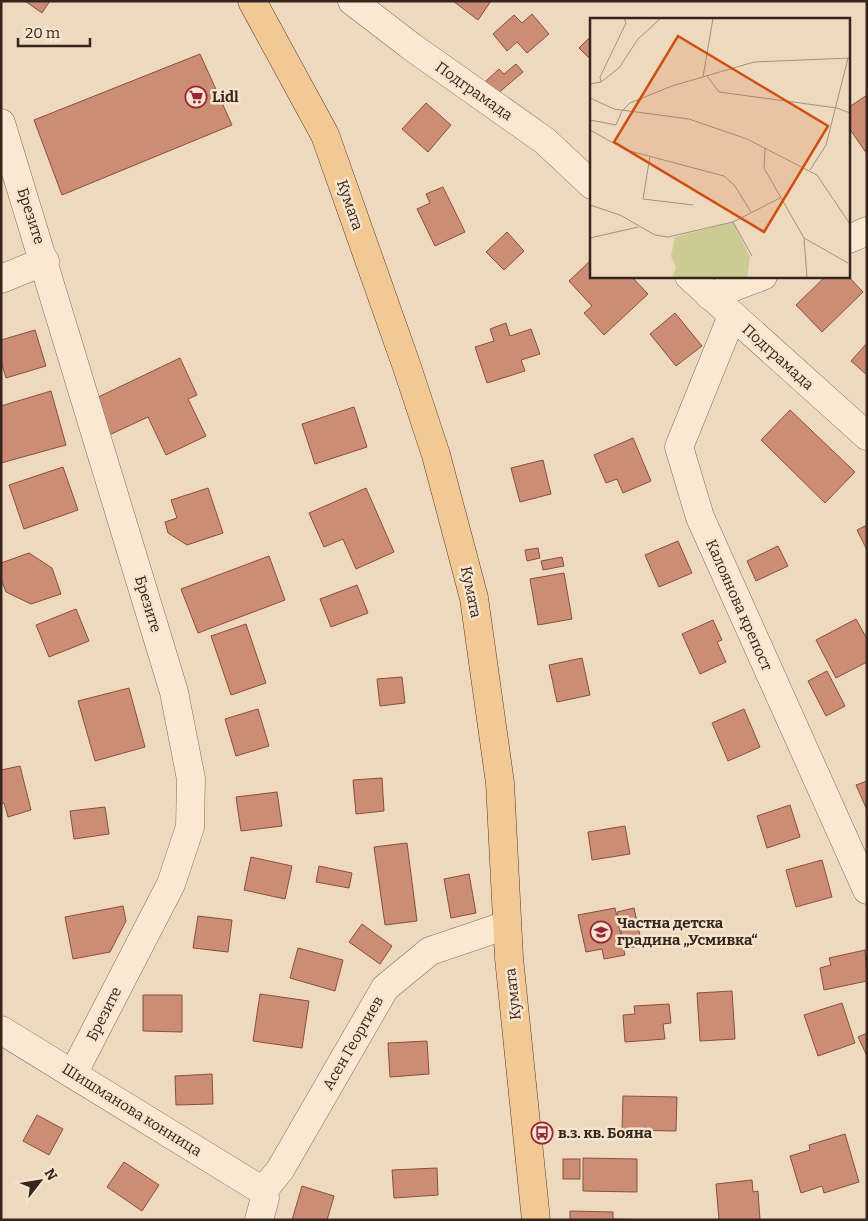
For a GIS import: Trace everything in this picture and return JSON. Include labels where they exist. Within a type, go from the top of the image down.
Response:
[{"type":"main road","name":"Кумата","points":[[252,1],[325,135],[436,455],[474,598],[500,783],[507,925],[536,1220]]},
{"type":"street","name":"Подграмада","points":[[352,1],[412,47],[545,141],[590,183]]},
{"type":"street","name":"Брезите","points":[[1,123],[45,261],[174,692],[191,778],[190,826],[171,884],[73,1074]]},
{"type":"street","points":[[850,239],[867,231]]},
{"type":"street","points":[[1,279],[45,261]]},
{"type":"street","name":"Подграмада","points":[[691,278],[867,436]]},
{"type":"street","points":[[710,296],[758,278]]},
{"type":"street","name":"Калоянова крепост","points":[[732,316],[679,447],[700,517],[867,890]]},
{"type":"street","name":"Асен Георгиев","points":[[263,1191],[280,1170],[385,988],[430,951],[507,925]]},
{"type":"street","name":"Шишманова конница","points":[[1,1030],[263,1191]]},
{"type":"street","points":[[259,1220],[265,1198],[263,1191]]},
{"type":"building","points":[[25,1],[50,1],[42,13]]},
{"type":"building","points":[[453,1],[491,1],[478,20]]},
{"type":"building","points":[[532,14],[549,34],[527,53],[517,42],[507,51],[493,34],[514,15],[522,23]]},
{"type":"building","points":[[590,37],[590,59],[579,48]]},
{"type":"building","points":[[200,54],[232,125],[62,195],[34,120]]},
{"type":"building","points":[[516,64],[523,72],[496,95],[485,82],[499,69],[504,74]]},
{"type":"building","points":[[867,95],[867,154],[850,129],[850,106]]},
{"type":"building","points":[[426,103],[451,125],[428,152],[402,129]]},
{"type":"building","points":[[443,187],[465,232],[435,246],[417,209],[430,203],[426,194]]},
{"type":"building","points":[[507,232],[524,251],[504,270],[486,252]]},
{"type":"building","points":[[590,261],[590,278],[633,278],[648,294],[604,335],[584,313],[592,306],[569,281]]},
{"type":"building","points":[[824,278],[850,278],[863,292],[822,332],[796,305]]},
{"type":"building","points":[[675,313],[702,346],[676,366],[650,334]]},
{"type":"building","points":[[506,323],[510,336],[531,329],[540,354],[521,360],[525,371],[487,383],[475,347],[494,341],[490,329]]},
{"type":"building","points":[[35,330],[46,366],[6,378],[1,361],[1,340]]},
{"type":"building","points":[[867,343],[867,375],[851,361]]},
{"type":"building","points":[[180,358],[197,395],[188,399],[206,436],[166,455],[148,417],[107,436],[90,401]]},
{"type":"building","points":[[51,391],[66,445],[1,463],[1,406]]},
{"type":"building","points":[[354,407],[367,447],[315,464],[302,424]]},
{"type":"building","points":[[790,410],[855,472],[825,503],[761,440]]},
{"type":"building","points":[[633,438],[651,481],[623,493],[617,479],[606,483],[594,455]]},
{"type":"building","points":[[543,460],[551,494],[520,502],[511,468]]},
{"type":"building","points":[[63,467],[78,510],[24,529],[9,485]]},
{"type":"building","points":[[208,488],[223,533],[187,545],[168,533],[165,522],[177,518],[171,500]]},
{"type":"building","points":[[366,488],[394,552],[356,569],[343,539],[324,547],[309,513]]},
{"type":"building","points":[[867,525],[867,550],[857,530]]},
{"type":"building","points":[[678,541],[692,573],[659,587],[645,555]]},
{"type":"building","points":[[778,546],[788,566],[756,581],[747,561]]},
{"type":"building","points":[[538,548],[540,558],[527,561],[525,550]]},
{"type":"building","points":[[29,553],[52,568],[61,594],[31,604],[6,592],[1,579],[1,563]]},
{"type":"building","points":[[269,556],[285,600],[198,633],[181,589]]},
{"type":"building","points":[[562,557],[564,566],[543,570],[541,561]]},
{"type":"building","points":[[564,573],[572,619],[538,625],[530,579]]},
{"type":"building","points":[[357,585],[368,613],[331,627],[320,599]]},
{"type":"building","points":[[76,609],[89,641],[49,657],[36,625]]},
{"type":"building","points":[[856,619],[867,639],[867,662],[836,678],[816,640]]},
{"type":"building","points":[[713,620],[722,640],[717,642],[726,662],[700,674],[682,634]]},
{"type":"building","points":[[246,624],[266,683],[231,695],[211,636]]},
{"type":"building","points":[[582,658],[590,695],[557,702],[549,665]]},
{"type":"building","points":[[827,671],[845,706],[826,716],[808,681]]},
{"type":"building","points":[[402,677],[405,703],[380,706],[377,679]]},
{"type":"building","points":[[129,688],[145,747],[95,761],[78,701]]},
{"type":"building","points":[[258,709],[269,746],[236,756],[225,719]]},
{"type":"building","points":[[744,709],[760,747],[728,761],[712,723]]},
{"type":"building","points":[[20,766],[31,810],[8,817],[4,803],[1,804],[1,770]]},
{"type":"building","points":[[382,778],[384,811],[356,814],[353,780]]},
{"type":"building","points":[[867,781],[867,810],[856,785]]},
{"type":"building","points":[[277,792],[282,826],[241,831],[236,797]]},
{"type":"building","points":[[790,805],[800,837],[767,848],[757,816]]},
{"type":"building","points":[[105,807],[109,834],[74,839],[70,811]]},
{"type":"building","points":[[625,826],[630,854],[592,860],[588,832]]},
{"type":"building","points":[[407,843],[417,921],[385,925],[374,847]]},
{"type":"building","points":[[251,857],[292,866],[285,899],[244,890]]},
{"type":"building","points":[[822,860],[832,897],[796,907],[786,870]]},
{"type":"building","points":[[319,866],[352,873],[349,888],[316,882]]},
{"type":"building","points":[[469,874],[476,913],[451,918],[444,879]]},
{"type":"building","points":[[123,906],[126,921],[110,952],[73,959],[65,917]]},
{"type":"building","name":"Частна детска градина „Усмивка“","points":[[615,908],[625,955],[604,959],[602,949],[586,952],[578,915]]},
{"type":"building","points":[[634,908],[642,945],[625,949],[617,912]]},
{"type":"building","points":[[198,916],[232,920],[228,952],[193,948]]},
{"type":"building","points":[[362,924],[392,946],[380,964],[349,942]]},
{"type":"building","points":[[298,948],[343,960],[335,991],[290,978]]},
{"type":"building","points":[[865,950],[867,981],[824,990],[820,968],[831,965],[829,958]]},
{"type":"building","points":[[732,991],[735,1039],[700,1041],[697,993]]},
{"type":"building","points":[[260,994],[309,1001],[302,1048],[253,1041]]},
{"type":"building","points":[[143,995],[182,995],[182,1032],[143,1031]]},
{"type":"building","points":[[842,1003],[855,1043],[818,1056],[804,1015]]},
{"type":"building","points":[[669,1004],[671,1023],[663,1024],[665,1039],[625,1042],[623,1015],[635,1014],[634,1006]]},
{"type":"building","points":[[867,1033],[867,1056],[858,1037]]},
{"type":"building","points":[[427,1041],[429,1074],[390,1077],[388,1043]]},
{"type":"building","points":[[212,1074],[213,1104],[176,1105],[175,1076]]},
{"type":"building","points":[[623,1096],[677,1097],[676,1131],[622,1130]]},
{"type":"building","points":[[37,1115],[63,1129],[49,1155],[23,1141]]},
{"type":"building","points":[[845,1134],[859,1182],[824,1193],[822,1186],[801,1193],[790,1156],[810,1150],[809,1145]]},
{"type":"building","points":[[583,1158],[637,1159],[637,1192],[583,1191]]},
{"type":"building","points":[[563,1159],[580,1159],[580,1179],[563,1179]]},
{"type":"building","points":[[124,1162],[159,1185],[142,1211],[107,1187]]},
{"type":"building","points":[[437,1168],[438,1195],[394,1198],[392,1170]]},
{"type":"building","points":[[752,1180],[753,1192],[758,1191],[760,1220],[719,1220],[716,1184]]},
{"type":"building","points":[[302,1186],[334,1196],[327,1220],[292,1220]]},
{"type":"building","points":[[570,1211],[613,1212],[613,1219],[654,1220],[570,1220]]},
{"type":"place","name":"Lidl","points":[[196,97]]},
{"type":"place","name":"Частна детска градина „Усмивка“","points":[[601,932]]},
{"type":"place","name":"в.з. кв. Бояна","points":[[542,1133]]}]
